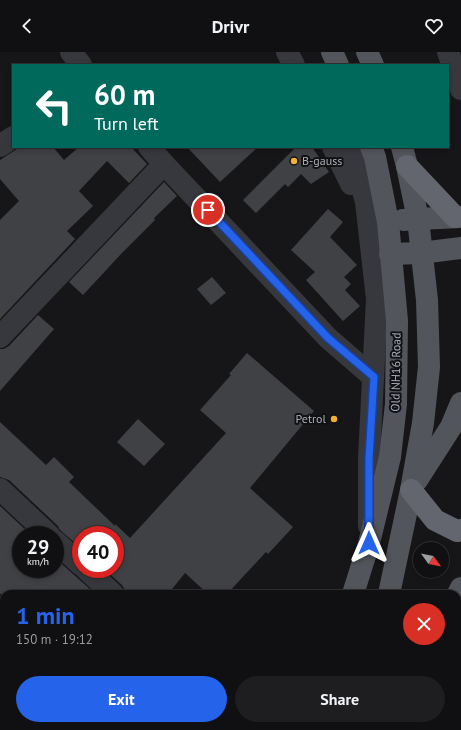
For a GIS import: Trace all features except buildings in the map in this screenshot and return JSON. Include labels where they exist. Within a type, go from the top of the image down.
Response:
[{"type":"highway","points":[[405,157],[458,217]]},
{"type":"highway","points":[[411,490],[435,520],[457,531],[461,530]]},
{"type":"main road","points":[[332,52],[338,64]]},
{"type":"main road","points":[[367,52],[373,64]]},
{"type":"main road","name":"Old NH16 Road","points":[[354,590],[369,543],[390,457],[396,404],[397,321],[388,222],[375,157],[371,148]]},
{"type":"main road","points":[[390,590],[411,490],[423,423],[429,367],[427,300],[418,218],[405,157]]},
{"type":"main road","points":[[388,222],[418,218],[458,217]]},
{"type":"main road","points":[[390,254],[421,253],[461,248]]},
{"type":"main road","points":[[411,490],[451,427],[461,403]]},
{"type":"street","points":[[71,52],[80,64]]},
{"type":"street","points":[[287,52],[293,64]]},
{"type":"street","points":[[324,52],[328,64]]},
{"type":"street","points":[[448,52],[461,89]]},
{"type":"street","points":[[0,146],[12,137]]},
{"type":"street","points":[[150,148],[328,338],[374,377]]},
{"type":"street","points":[[333,148],[355,192],[366,202]]},
{"type":"street","points":[[350,148],[366,202],[377,298],[369,458],[369,543]]},
{"type":"street","points":[[0,337],[164,164]]},
{"type":"street","points":[[0,489],[39,526]]},
{"type":"street","points":[[64,549],[72,557]]},
{"type":"street","points":[[96,578],[109,590]]},
{"type":"place","name":"B-gauss","points":[[294,161]]},
{"type":"place","name":"Petrol","points":[[334,419]]},
{"type":"route","points":[[208,210],[328,338],[374,377],[369,458],[369,543]]}]
